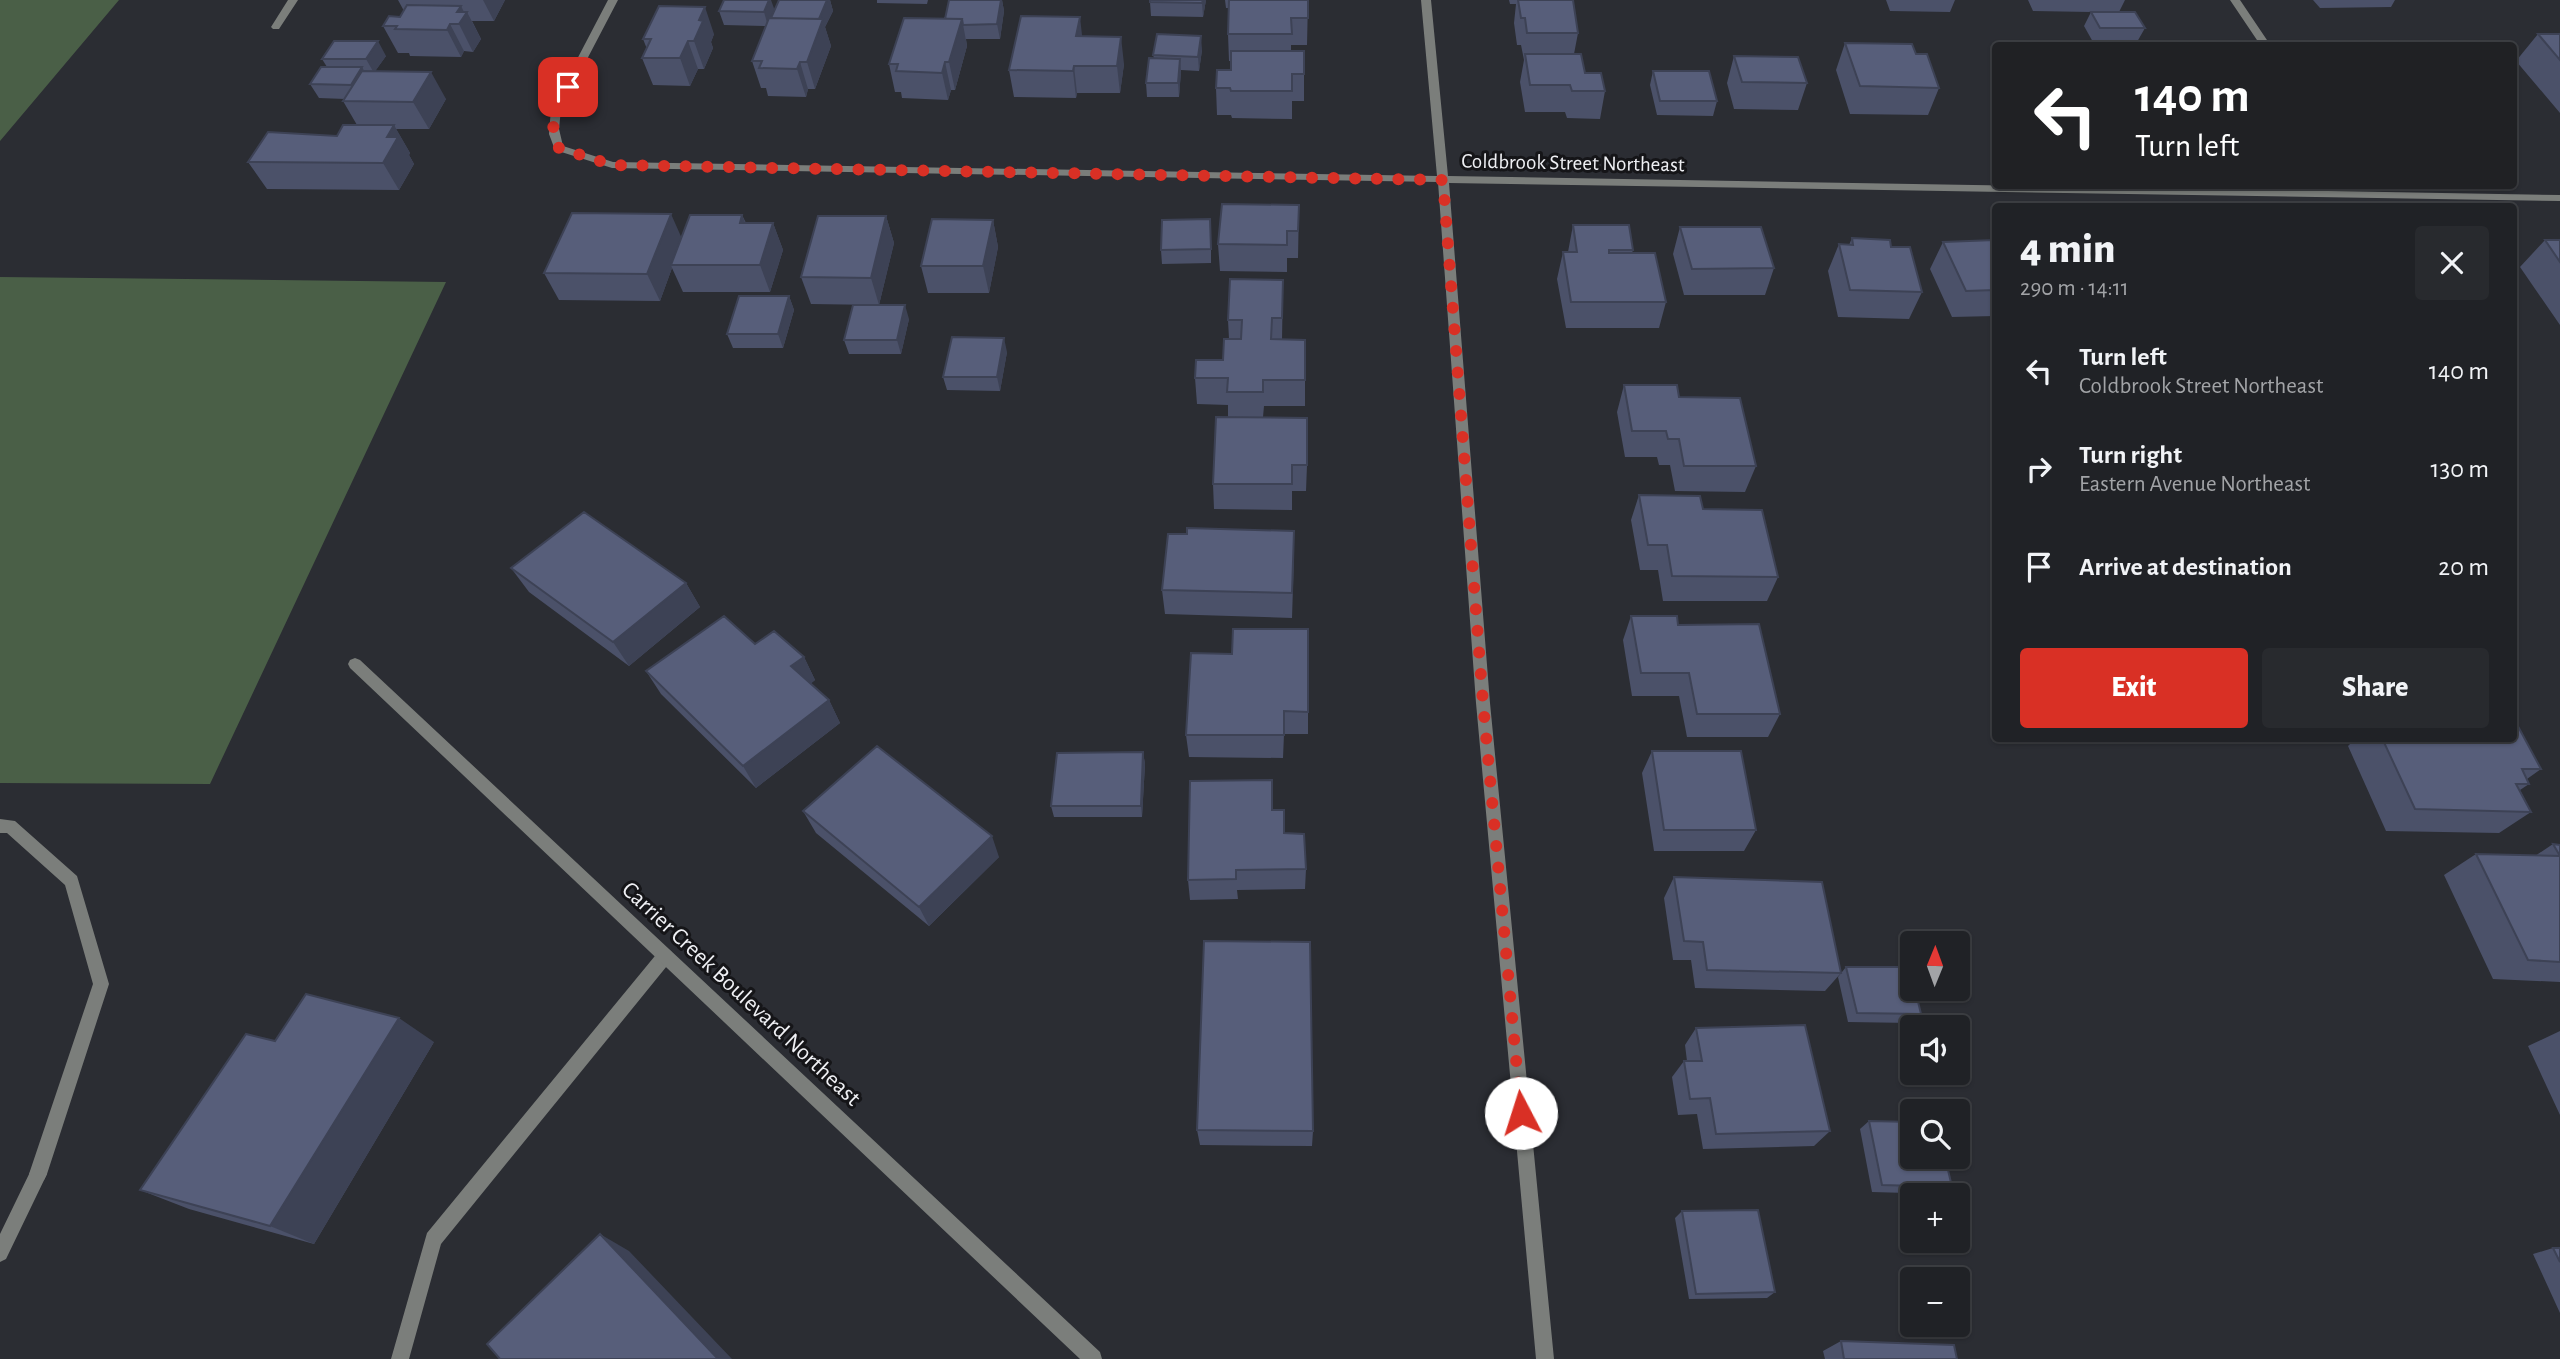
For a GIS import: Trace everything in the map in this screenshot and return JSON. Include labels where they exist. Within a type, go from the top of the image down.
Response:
[{"type":"street","points":[[276,27],[293,0]]},
{"type":"street","name":"Coldbrook Street Northeast","points":[[613,0],[556,108],[553,137],[559,148],[612,165],[1443,180],[1992,186]]},
{"type":"street","points":[[1426,0],[1443,180],[1483,703],[1545,1359]]},
{"type":"street","points":[[2235,0],[2263,42]]},
{"type":"street","name":"Coldbrook Street Northeast","points":[[2271,189],[2560,198]]},
{"type":"street","name":"Carrier Creek Boulevard Northeast","points":[[355,664],[1093,1359]]},
{"type":"street","points":[[0,826],[10,826],[72,881],[101,984],[38,1174],[0,1253]]},
{"type":"street","points":[[400,1359],[433,1239],[665,956]]},
{"type":"green space","points":[[0,0],[119,0],[0,141]]},
{"type":"green space","points":[[0,277],[446,282],[210,784],[0,783]]},
{"type":"building","points":[[724,0],[769,0],[764,12],[719,11]]},
{"type":"building","points":[[779,0],[827,0],[819,19],[771,18]]},
{"type":"building","points":[[949,0],[1001,0],[997,24],[963,25],[962,19],[945,19]]},
{"type":"building","points":[[1150,0],[1203,0],[1202,3]]},
{"type":"building","points":[[1229,0],[1308,0],[1308,18],[1291,18],[1292,34],[1228,34]]},
{"type":"building","points":[[1518,0],[1573,0],[1578,33],[1527,33]]},
{"type":"building","points":[[407,5],[461,6],[457,12],[467,12],[459,24],[450,24],[447,30],[395,29],[397,26],[383,26],[389,16],[400,17]]},
{"type":"building","points":[[659,6],[705,7],[699,20],[703,21],[694,41],[688,41],[680,58],[642,58],[651,39],[643,39]]},
{"type":"building","points":[[2091,12],[2135,12],[2145,28],[2100,28]]},
{"type":"building","points":[[1021,16],[1080,17],[1076,36],[1121,37],[1117,66],[1074,66],[1073,71],[1009,70]]},
{"type":"building","points":[[769,18],[823,19],[807,62],[800,62],[797,69],[759,68],[762,61],[752,61]]},
{"type":"building","points":[[904,18],[962,19],[949,62],[945,62],[942,73],[896,71],[898,64],[889,64]]},
{"type":"building","points":[[1157,34],[1201,36],[1198,57],[1153,55]]},
{"type":"building","points":[[2538,34],[2560,34],[2560,60]]},
{"type":"building","points":[[334,41],[378,41],[366,59],[322,59]]},
{"type":"building","points":[[1845,43],[1912,44],[1916,54],[1927,54],[1939,88],[1860,86]]},
{"type":"building","points":[[1231,51],[1304,51],[1304,74],[1292,74],[1292,91],[1231,91],[1230,88],[1216,88],[1217,70],[1231,70]]},
{"type":"building","points":[[1525,54],[1581,54],[1585,73],[1601,73],[1605,91],[1572,91],[1570,85],[1530,85]]},
{"type":"building","points":[[1734,56],[1798,57],[1807,83],[1742,82]]},
{"type":"building","points":[[1149,58],[1180,59],[1178,83],[1146,83]]},
{"type":"building","points":[[321,67],[362,67],[351,85],[310,84]]},
{"type":"building","points":[[362,71],[431,72],[413,102],[343,101]]},
{"type":"building","points":[[1653,71],[1709,71],[1717,101],[1660,101]]},
{"type":"building","points":[[343,125],[394,125],[387,137],[398,137],[383,163],[248,162],[268,132],[337,136]]},
{"type":"building","points":[[1222,204],[1299,205],[1298,231],[1287,231],[1287,245],[1218,244]]},
{"type":"building","points":[[572,213],[671,214],[647,274],[544,273]]},
{"type":"building","points":[[690,215],[742,215],[740,223],[773,223],[760,265],[671,265]]},
{"type":"building","points":[[818,216],[886,216],[871,278],[801,277]]},
{"type":"building","points":[[932,219],[993,220],[983,266],[921,266]]},
{"type":"building","points":[[1210,219],[1211,249],[1161,250],[1162,220]]},
{"type":"building","points":[[1573,225],[1629,225],[1633,250],[1609,250],[1609,253],[1655,253],[1666,302],[1571,302],[1563,252],[1577,252]]},
{"type":"building","points":[[1680,227],[1761,227],[1774,268],[1692,269]]},
{"type":"building","points":[[1852,238],[1890,240],[1891,247],[1910,247],[1922,292],[1850,290],[1839,244],[1853,245]]},
{"type":"building","points":[[1992,240],[1992,290],[1966,291],[1943,242]]},
{"type":"building","points":[[2545,240],[2560,240],[2560,262]]},
{"type":"building","points":[[1230,279],[1283,280],[1282,318],[1272,318],[1271,339],[1305,340],[1305,380],[1263,380],[1263,392],[1227,392],[1228,378],[1195,378],[1196,360],[1223,360],[1224,339],[1241,339],[1242,320],[1228,320]]},
{"type":"building","points":[[739,296],[789,296],[778,334],[727,334]]},
{"type":"building","points":[[853,305],[905,305],[897,340],[844,340]]},
{"type":"building","points":[[952,337],[1004,338],[997,377],[943,377]]},
{"type":"building","points":[[1624,385],[1677,385],[1679,397],[1740,398],[1756,466],[1684,466],[1679,439],[1668,439],[1666,431],[1632,431]]},
{"type":"building","points":[[1216,417],[1307,418],[1307,465],[1292,465],[1292,484],[1213,484]]},
{"type":"building","points":[[1639,495],[1700,496],[1703,509],[1762,510],[1778,577],[1672,576],[1667,545],[1648,545]]},
{"type":"building","points":[[584,512],[686,583],[613,642],[511,568]]},
{"type":"building","points":[[1187,528],[1294,531],[1292,593],[1162,590],[1168,534],[1187,534]]},
{"type":"building","points":[[724,616],[755,644],[774,631],[804,657],[791,666],[829,700],[743,766],[646,671]]},
{"type":"building","points":[[1631,616],[1677,616],[1678,625],[1759,624],[1780,714],[1697,714],[1689,673],[1641,673]]},
{"type":"building","points":[[1233,629],[1308,629],[1308,712],[1284,711],[1284,735],[1186,735],[1191,653],[1232,654]]},
{"type":"building","points":[[2517,724],[2541,769],[2522,769],[2529,784],[2516,784],[2531,812],[2415,809],[2384,742],[2517,742]]},
{"type":"building","points":[[877,746],[992,836],[919,907],[803,811]]},
{"type":"building","points":[[1652,751],[1741,751],[1756,830],[1664,830]]},
{"type":"building","points":[[1143,752],[1141,806],[1051,806],[1057,753]]},
{"type":"building","points":[[1272,780],[1272,810],[1284,810],[1284,833],[1304,834],[1306,869],[1236,870],[1236,879],[1188,880],[1190,781]]},
{"type":"building","points":[[2553,844],[2560,845],[2560,856]]},
{"type":"building","points":[[2476,854],[2560,856],[2560,962],[2528,960]]},
{"type":"building","points":[[1674,877],[1822,882],[1841,973],[1707,970],[1703,942],[1684,941]]},
{"type":"building","points":[[1204,941],[1310,942],[1313,1131],[1197,1130]]},
{"type":"building","points":[[1846,967],[1900,967],[1900,1001],[1918,1001],[1921,1014],[1857,1013]]},
{"type":"building","points":[[306,994],[399,1018],[270,1226],[140,1190],[246,1034],[275,1041]]},
{"type":"building","points":[[1805,1025],[1830,1131],[1716,1134],[1710,1098],[1690,1099],[1684,1061],[1702,1061],[1696,1028]]},
{"type":"building","points":[[1869,1121],[1900,1122],[1900,1169],[1948,1169],[1951,1183],[1900,1183],[1900,1186],[1882,1185]]},
{"type":"building","points":[[1758,1210],[1775,1292],[1696,1294],[1682,1211]]},
{"type":"building","points":[[600,1234],[718,1359],[500,1359],[487,1344]]},
{"type":"building","points":[[2553,1248],[2560,1248],[2560,1262]]},
{"type":"building","points":[[1841,1341],[1954,1345],[1957,1359],[1844,1359]]},
{"type":"route","points":[[568,87],[556,108],[552,127],[553,137],[559,148],[586,159],[612,165],[1443,180],[1483,703],[1521,1113]]}]
